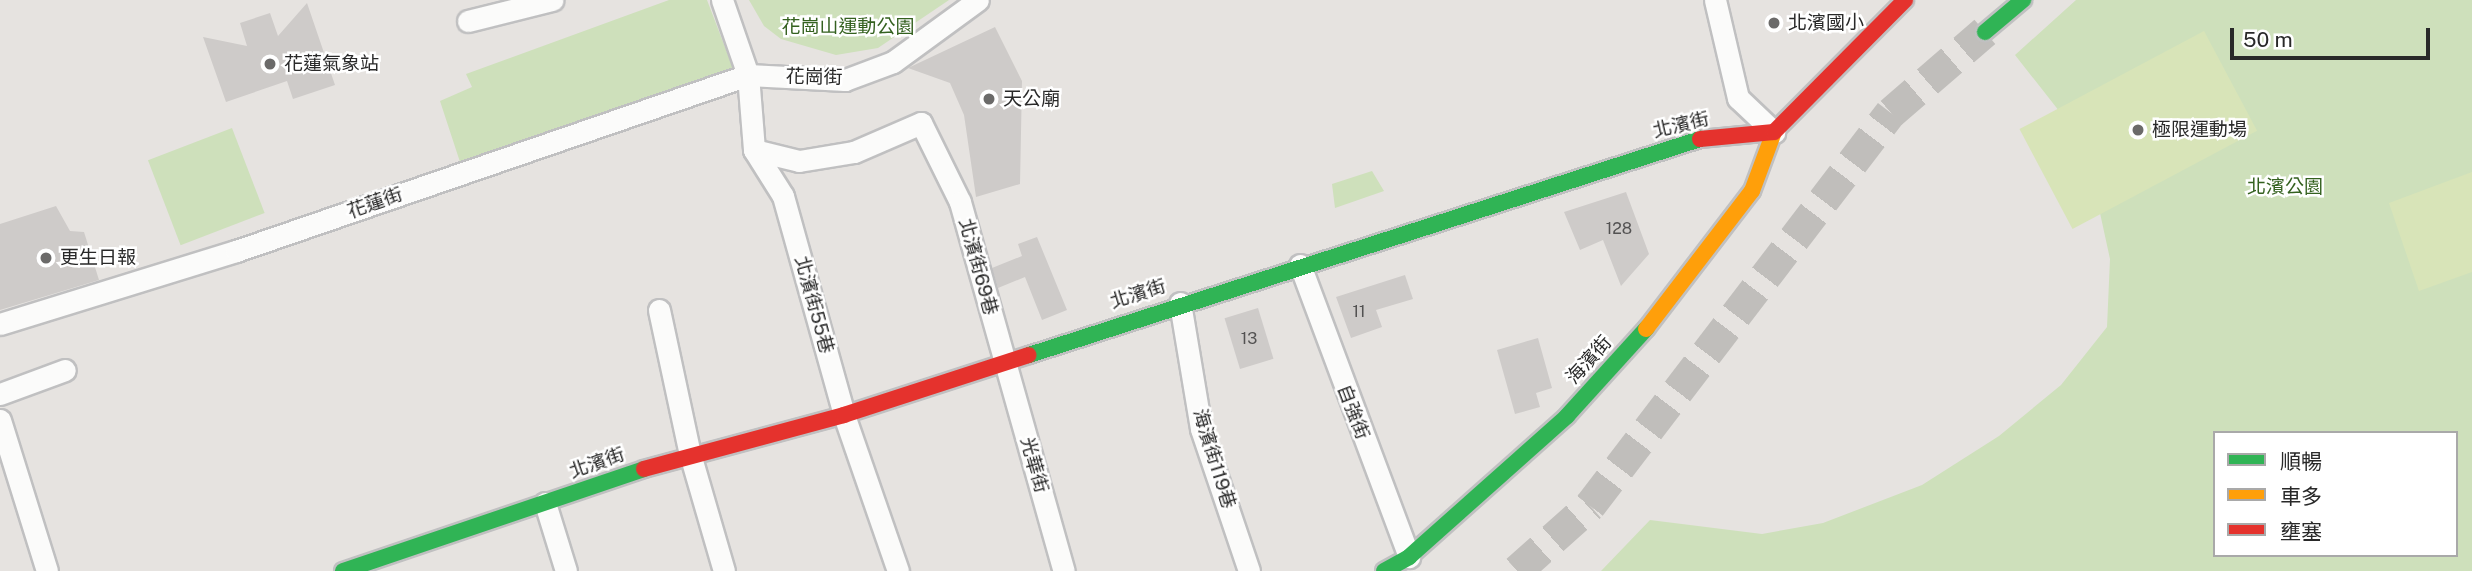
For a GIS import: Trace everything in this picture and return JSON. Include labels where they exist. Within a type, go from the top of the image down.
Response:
[{"type":"main road","points":[[1774,132],[1905,0]]},
{"type":"main road","points":[[1985,32],[2023,0]]},
{"type":"main road","name":"北濱街","points":[[343,571],[384,562],[690,454],[844,415],[1003,359],[1694,140],[1774,132]]},
{"type":"main road","name":"海濱街","points":[[1384,571],[1409,557],[1567,416],[1679,292],[1752,191],[1774,132]]},
{"type":"street","points":[[468,21],[552,0]]},
{"type":"street","points":[[722,0],[748,75],[754,150]]},
{"type":"street","name":"花崗街","points":[[748,75],[845,80],[893,62],[978,0]]},
{"type":"street","points":[[1715,0],[1738,98],[1774,132]]},
{"type":"street","name":"花蓮街","points":[[0,324],[236,251],[748,75]]},
{"type":"street","name":"北濱街69巷","points":[[754,150],[799,161],[840,155],[921,123],[951,176],[1003,359]]},
{"type":"street","name":"北濱街55巷","points":[[754,150],[783,196],[844,415],[898,571]]},
{"type":"street","name":"自強街","points":[[1300,265],[1409,557]]},
{"type":"street","name":"海濱街119巷","points":[[1180,303],[1201,429],[1250,571]]},
{"type":"street","points":[[659,310],[690,454],[724,571]]},
{"type":"street","name":"光華街","points":[[1003,359],[1064,571]]},
{"type":"street","points":[[0,394],[65,370]]},
{"type":"street","points":[[0,420],[47,571]]},
{"type":"street","points":[[545,503],[566,571]]},
{"type":"green space","points":[[669,0],[707,0],[733,68],[460,162],[440,101],[472,87],[466,74]]},
{"type":"green space","name":"花崗山運動公園","points":[[749,0],[949,0],[878,48],[836,55],[781,39],[764,26]]},
{"type":"green space","name":"北濱公園","points":[[2076,0],[2472,0],[2472,571],[1601,571],[1650,520],[1762,534],[1823,523],[1922,485],[1999,436],[2061,385],[2107,327],[2110,259],[2085,144],[2015,55]]},
{"type":"green space","name":"極限運動場","points":[[2204,31],[2257,131],[2073,229],[2019,129]]},
{"type":"green space","points":[[232,128],[265,213],[181,245],[148,160]]},
{"type":"green space","points":[[1372,171],[1384,191],[1335,208],[1332,184]]},
{"type":"green space","points":[[2472,172],[2472,272],[2419,291],[2389,203]]},
{"type":"building","name":"花蓮氣象站","points":[[307,3],[335,85],[293,99],[287,81],[226,102],[203,37],[247,46],[240,23],[270,13],[278,36]]},
{"type":"building","name":"天公廟","points":[[995,27],[1022,81],[1020,184],[976,197],[964,115],[950,83],[908,68]]},
{"type":"building","points":[[1626,192],[1649,254],[1621,286],[1603,240],[1580,250],[1564,212]]},
{"type":"building","name":"更生日報","points":[[56,206],[70,231],[84,232],[99,280],[0,310],[0,224]]},
{"type":"building","points":[[1037,237],[1067,310],[1042,320],[1025,277],[998,288],[992,268],[1022,256],[1018,244]]},
{"type":"building","points":[[1405,275],[1413,299],[1376,310],[1382,327],[1351,338],[1336,297]]},
{"type":"building","points":[[1258,308],[1273,359],[1240,369],[1225,318]]},
{"type":"building","points":[[1538,338],[1552,388],[1536,393],[1540,407],[1515,414],[1497,350]]},
{"type":"tunnel","points":[[1517,571],[1590,506],[1891,113],[1985,32]]},
{"type":"traffic: fast","points":[[1985,32],[2023,0]]},
{"type":"traffic: fast","points":[[1029,355],[1700,139]]},
{"type":"traffic: fast","points":[[1384,571],[1409,557],[1567,416],[1646,329]]},
{"type":"traffic: fast","points":[[343,571],[644,469]]},
{"type":"traffic: slow","points":[[1646,329],[1752,191],[1774,132]]},
{"type":"traffic: jam","points":[[1700,139],[1774,132],[1905,0]]},
{"type":"traffic: jam","points":[[644,469],[844,415],[1029,355]]},
{"type":"place","name":"北濱國小","points":[[1774,23]]},
{"type":"place","name":"花蓮氣象站","points":[[270,64]]},
{"type":"place","name":"天公廟","points":[[989,99]]},
{"type":"place","name":"極限運動場","points":[[2138,130]]},
{"type":"place","name":"更生日報","points":[[46,258]]}]
